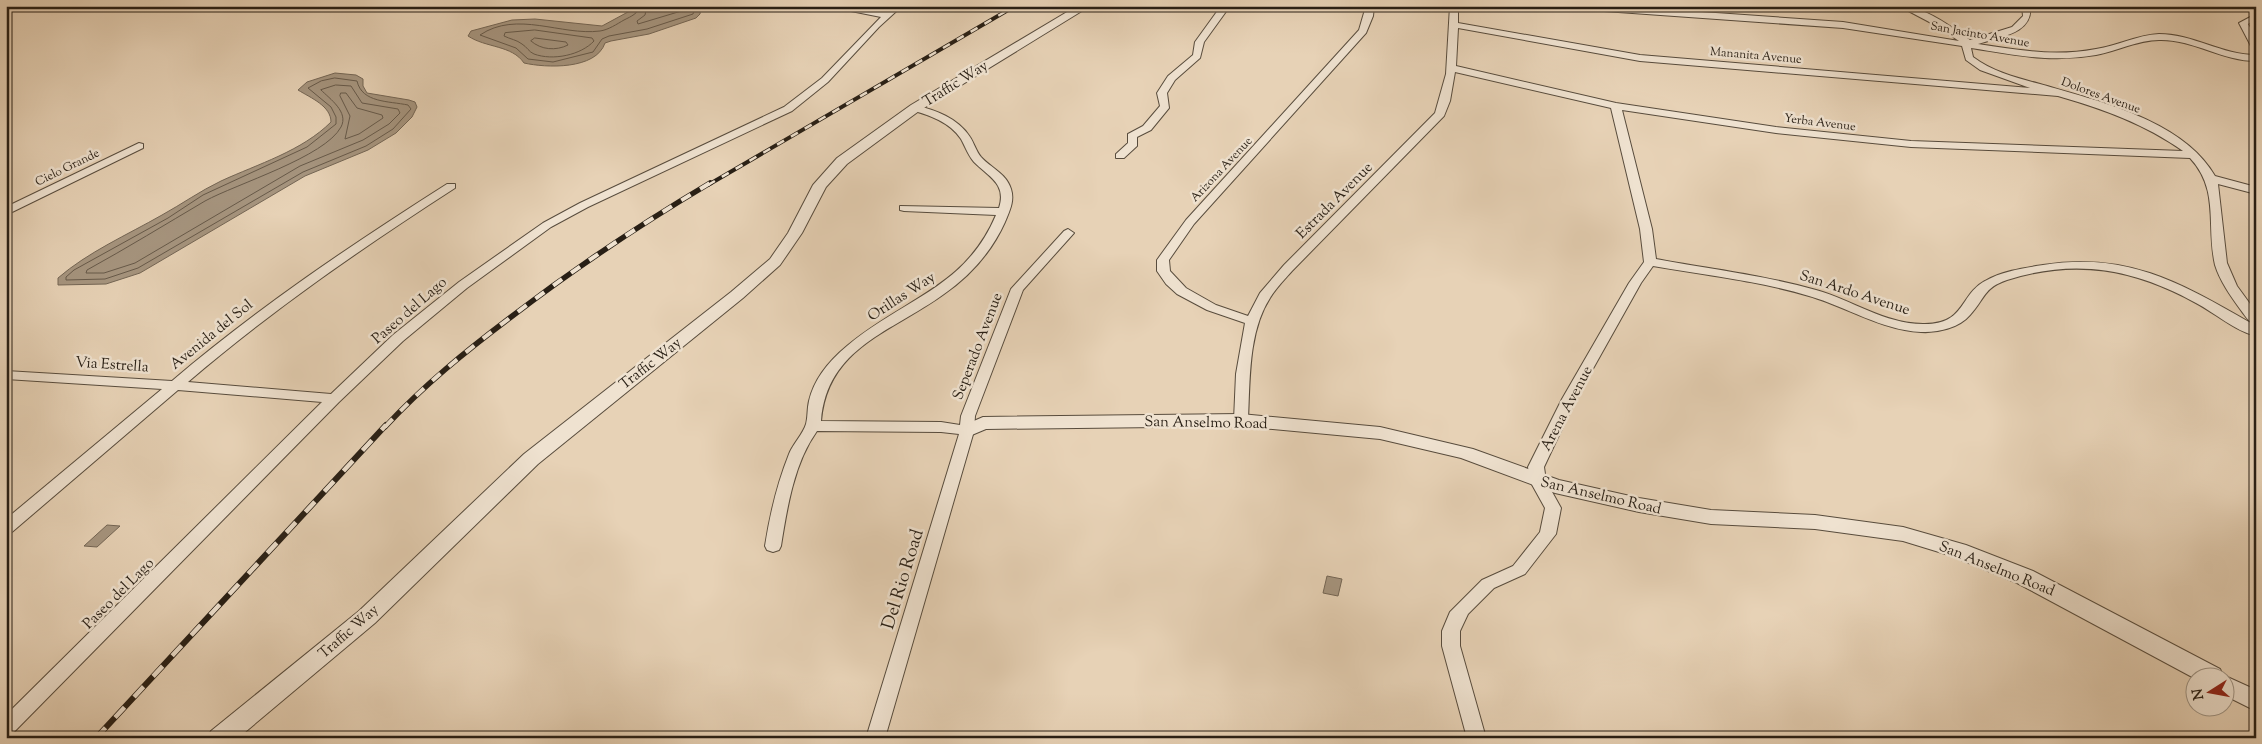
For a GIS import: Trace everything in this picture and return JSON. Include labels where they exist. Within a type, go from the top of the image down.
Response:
[{"type":"street","points":[[830,6],[887,15]]},
{"type":"street","name":"Paseo del Lago","points":[[6,727],[334,399],[398,338],[463,285],[548,225],[607,193],[788,109],[825,80],[887,15],[898,6]]},
{"type":"street","name":"Traffic Way","points":[[220,738],[367,617],[531,458],[756,279],[786,248],[820,184],[856,149],[915,108],[1085,6]]},
{"type":"street","points":[[1120,156],[1133,144],[1132,136],[1134,133],[1147,128],[1165,106],[1162,93],[1171,78],[1197,56],[1200,42],[1226,6]]},
{"type":"street","name":"Arizona Avenue","points":[[1252,321],[1185,294],[1163,274],[1161,267],[1163,260],[1190,222],[1363,32],[1369,16],[1370,6]]},
{"type":"street","name":"Estrada Avenue","points":[[1241,420],[1243,374],[1252,321],[1264,296],[1288,268],[1440,114],[1448,93],[1452,68],[1454,6]]},
{"type":"street","name":"San Jacinto Avenue","points":[[1576,6],[1788,20],[1897,32],[2018,54],[2057,58],[2096,52],[2149,38],[2160,37],[2179,39],[2241,58],[2256,58]]},
{"type":"street","points":[[1903,6],[1942,26],[1969,44],[2012,31],[2027,18],[2026,6]]},
{"type":"street","points":[[2256,17],[2243,23],[2256,46]]},
{"type":"street","name":"Mananita Avenue","points":[[1453,25],[1640,58],[2059,93]]},
{"type":"street","name":"Dolores Avenue","points":[[1969,44],[1966,46],[1967,55],[1980,66],[2004,76],[2135,119],[2164,135],[2203,165],[2212,179]]},
{"type":"street","points":[[2241,58],[2256,63]]},
{"type":"street","name":"Yerba Avenue","points":[[1452,68],[1616,106],[1776,130],[1911,144],[2192,155]]},
{"type":"street","points":[[1616,106],[1646,229],[1650,262]]},
{"type":"street","name":"Orillas Way","points":[[773,546],[776,523],[788,485],[806,434],[813,426],[812,408],[829,371],[836,362],[860,342],[947,286],[980,253],[998,226],[1007,203],[1007,193],[996,174],[977,159],[957,129],[932,113],[915,108]]},
{"type":"street","name":"Cielo Grande","points":[[6,212],[139,146]]},
{"type":"street","points":[[2256,191],[2212,179],[2221,264],[2237,296],[2256,321]]},
{"type":"street","name":"Avenida del Sol","points":[[6,528],[238,332],[299,286],[452,186]]},
{"type":"street","points":[[904,208],[1003,212]]},
{"type":"street","name":"Seperado Avenue","points":[[967,431],[968,416],[1017,289],[1068,232]]},
{"type":"street","name":"San Ardo Avenue","points":[[1650,262],[1753,279],[1814,294],[1877,318],[1923,328],[1956,320],[1968,310],[1982,288],[1994,281],[2064,265],[2111,265],[2141,272],[2170,283],[2256,332]]},
{"type":"street","name":"Arena Avenue","points":[[1538,481],[1536,467],[1569,399],[1635,283],[1650,262]]},
{"type":"street","name":"Via Estrella","points":[[6,374],[174,385],[334,399]]},
{"type":"street","name":"San Anselmo Road","points":[[967,431],[983,423],[1241,420],[1380,433],[1466,453],[1538,481],[1639,505],[1711,517],[1815,522],[1880,530],[1925,540],[1959,550],[2049,588],[2193,666]]},
{"type":"street","points":[[813,426],[942,426],[967,431]]},
{"type":"street","name":"Del Rio Road","points":[[875,738],[967,431]]},
{"type":"street","points":[[1476,738],[1451,646],[1451,631],[1456,617],[1462,609],[1488,584],[1519,570],[1548,534],[1553,508],[1538,481]]},
{"type":"street","points":[[2234,689],[2256,701]]},
{"type":"water","points":[[639,6],[701,6],[700,14],[696,18],[649,34],[605,43],[600,52],[592,58],[581,63],[569,65],[545,66],[524,63],[513,53],[468,36],[471,31],[512,20],[535,19],[602,26]]},
{"type":"water","points":[[335,73],[356,75],[363,79],[363,86],[367,93],[409,100],[415,102],[417,107],[412,117],[396,133],[368,150],[305,176],[140,273],[106,284],[58,285],[58,278],[95,252],[213,185],[293,149],[319,132],[331,122],[328,111],[298,90],[307,82]]},
{"type":"water","points":[[107,525],[120,526],[97,547],[84,546]]},
{"type":"water","points":[[1327,576],[1342,579],[1338,596],[1323,593]]},
{"type":"railway","points":[[708,185],[1015,6]]},
{"type":"railway","points":[[385,427],[446,369],[535,299],[609,247],[710,183]]},
{"type":"railway","points":[[96,738],[386,425]]}]
